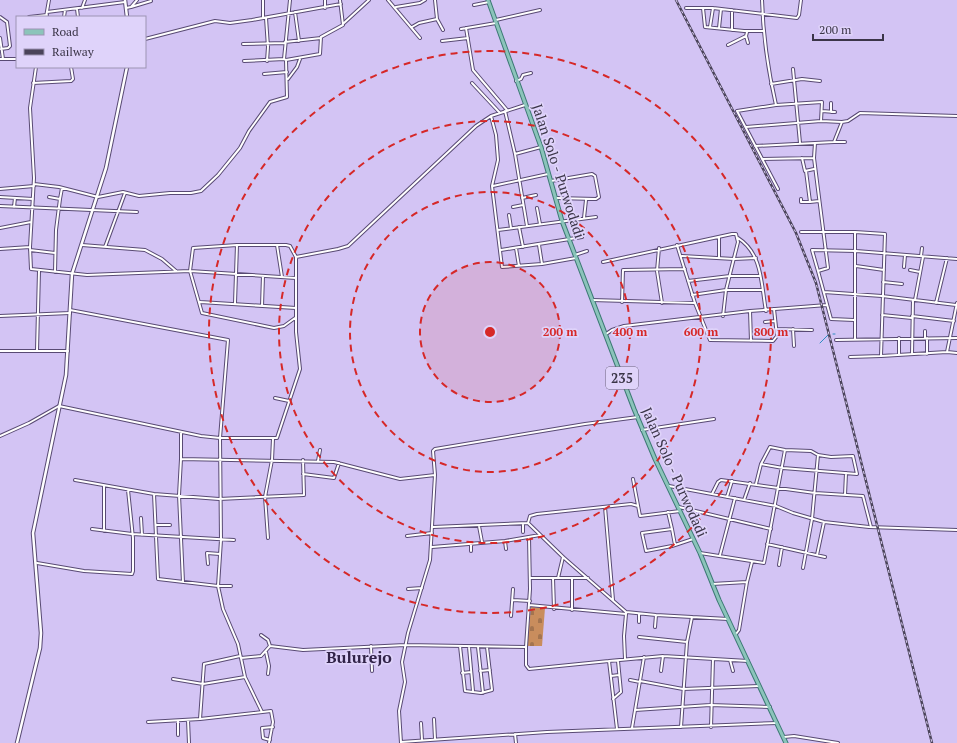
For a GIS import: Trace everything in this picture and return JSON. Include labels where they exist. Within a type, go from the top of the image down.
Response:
[{"type":"main road","name":"Jalan Solo - Purwodadi","points":[[488,1],[497,22],[516,81],[540,147],[569,240],[642,430],[700,553],[712,584],[786,743]]},
{"type":"street","points":[[49,0],[47,15],[65,10],[125,1],[126,16]]},
{"type":"street","points":[[82,8],[85,0]]},
{"type":"street","points":[[131,7],[137,0]]},
{"type":"street","points":[[263,0],[268,43],[267,61]]},
{"type":"street","points":[[0,189],[34,185],[62,188],[98,196],[125,193],[139,196],[170,193],[191,193],[204,189],[240,148],[270,102],[287,97],[288,79],[285,60],[285,42],[290,13],[290,0]]},
{"type":"street","points":[[325,0],[328,12]]},
{"type":"street","points":[[340,0],[344,24]]},
{"type":"street","points":[[243,44],[299,41],[321,38],[326,33],[342,27],[369,0]]},
{"type":"street","points":[[388,0],[420,38]]},
{"type":"street","points":[[395,7],[420,3],[425,0]]},
{"type":"street","points":[[435,0],[438,19],[443,30]]},
{"type":"street","points":[[762,0],[763,31],[771,84],[776,105]]},
{"type":"street","points":[[686,8],[713,8],[762,15],[798,17],[801,0]]},
{"type":"street","points":[[126,8],[151,1]]},
{"type":"street","points":[[474,5],[488,1]]},
{"type":"street","points":[[146,38],[215,21],[230,23],[341,4]]},
{"type":"street","points":[[703,8],[705,27],[747,32],[763,31]]},
{"type":"street","points":[[710,27],[713,8]]},
{"type":"street","points":[[77,9],[78,16]]},
{"type":"street","points":[[719,28],[721,9]]},
{"type":"street","points":[[64,16],[65,10]]},
{"type":"street","points":[[460,29],[497,22],[540,10]]},
{"type":"street","points":[[732,10],[732,30]]},
{"type":"street","points":[[295,12],[299,41]]},
{"type":"street","points":[[0,17],[5,19],[7,22],[10,46],[8,48],[1,49]]},
{"type":"street","points":[[412,27],[418,23],[438,19]]},
{"type":"street","points":[[466,28],[471,66],[475,75],[506,111],[520,180],[527,226]]},
{"type":"street","points":[[747,32],[746,36],[748,43]]},
{"type":"street","points":[[728,45],[746,36]]},
{"type":"street","points":[[0,38],[1,59],[16,59]]},
{"type":"street","points":[[244,61],[300,59],[320,54],[321,38]]},
{"type":"street","points":[[442,41],[468,38]]},
{"type":"street","points":[[288,79],[297,67],[300,59]]},
{"type":"street","points":[[36,68],[30,108],[34,185],[30,267],[39,271],[72,274],[190,271],[296,278]]},
{"type":"street","points":[[34,83],[71,81],[73,79],[71,68]]},
{"type":"street","points":[[17,743],[40,644],[34,528],[66,375],[72,274],[106,168],[127,68]]},
{"type":"street","points":[[792,69],[799,122],[800,143]]},
{"type":"street","points":[[264,74],[287,72]]},
{"type":"street","points":[[516,81],[521,79],[523,75],[532,73]]},
{"type":"street","points":[[771,84],[804,79],[820,81]]},
{"type":"street","points":[[472,83],[500,113]]},
{"type":"street","points":[[778,189],[738,111],[796,103],[822,103],[820,121]]},
{"type":"street","points":[[831,103],[831,112]]},
{"type":"street","points":[[296,257],[348,246],[473,129],[491,116],[525,105]]},
{"type":"street","points":[[822,111],[835,112]]},
{"type":"street","points":[[745,127],[799,122],[842,122],[863,113],[957,116]]},
{"type":"street","points":[[491,116],[496,135],[498,160],[492,186],[502,267],[542,264],[576,256],[588,251]]},
{"type":"street","points":[[834,142],[842,122]]},
{"type":"street","points":[[755,146],[845,142]]},
{"type":"street","points":[[815,143],[814,169],[828,269],[818,271]]},
{"type":"street","points":[[515,154],[540,147]]},
{"type":"street","points":[[802,158],[806,171],[810,202]]},
{"type":"street","points":[[762,159],[814,158]]},
{"type":"street","points":[[806,171],[814,169]]},
{"type":"street","points":[[492,186],[548,174]]},
{"type":"street","points":[[550,182],[592,174],[595,176],[599,198],[586,200],[555,198]]},
{"type":"street","points":[[55,272],[58,208],[62,188]]},
{"type":"street","points":[[105,247],[125,193]]},
{"type":"street","points":[[522,198],[536,195]]},
{"type":"street","points":[[0,197],[33,199]]},
{"type":"street","points":[[49,197],[60,198]]},
{"type":"street","points":[[14,207],[15,198]]},
{"type":"street","points":[[801,199],[801,202],[818,201]]},
{"type":"street","points":[[584,218],[586,200]]},
{"type":"street","points":[[513,207],[523,205]]},
{"type":"street","points":[[0,206],[119,210],[137,212]]},
{"type":"street","points":[[537,208],[540,224]]},
{"type":"street","points":[[509,215],[511,228]]},
{"type":"street","points":[[498,230],[562,220],[596,217]]},
{"type":"street","points":[[0,228],[31,222]]},
{"type":"street","points":[[519,227],[523,246]]},
{"type":"street","points":[[801,232],[885,233],[881,356]]},
{"type":"street","points":[[855,232],[855,339]]},
{"type":"street","points":[[603,262],[659,248],[734,234],[747,245],[756,258],[766,310]]},
{"type":"street","points":[[501,250],[582,237]]},
{"type":"street","points":[[719,237],[720,258]]},
{"type":"street","points":[[723,316],[726,290],[738,238]]},
{"type":"street","points":[[82,245],[151,252],[177,272]]},
{"type":"street","points":[[235,303],[237,245]]},
{"type":"street","points":[[0,436],[29,423],[59,406],[181,433],[220,438],[278,438],[300,369],[295,318],[296,257],[290,246],[237,245],[194,248],[190,271],[193,287],[200,302],[201,311],[205,315],[233,318],[274,328],[284,326],[295,318]]},
{"type":"street","points":[[277,245],[282,277]]},
{"type":"street","points":[[539,245],[542,264]]},
{"type":"street","points":[[678,245],[692,295],[710,340],[774,341],[777,337],[774,309]]},
{"type":"street","points":[[516,247],[518,266]]},
{"type":"street","points":[[0,249],[30,248],[56,253]]},
{"type":"street","points":[[659,248],[657,271],[662,303]]},
{"type":"street","points":[[912,354],[912,317],[920,272],[922,248]]},
{"type":"street","points":[[854,320],[831,319],[812,251],[856,251],[957,259]]},
{"type":"street","points":[[904,267],[905,255]]},
{"type":"street","points":[[681,256],[734,259],[756,258]]},
{"type":"street","points":[[936,303],[947,258]]},
{"type":"street","points":[[856,266],[884,270]]},
{"type":"street","points":[[622,302],[622,270],[657,271],[685,269]]},
{"type":"street","points":[[910,270],[920,272]]},
{"type":"street","points":[[37,350],[39,271]]},
{"type":"street","points":[[262,306],[264,276]]},
{"type":"street","points":[[688,281],[730,276],[760,276]]},
{"type":"street","points":[[883,282],[902,284]]},
{"type":"street","points":[[692,295],[726,290],[762,290]]},
{"type":"street","points":[[824,292],[882,296],[936,303],[957,304],[948,352]]},
{"type":"street","points":[[592,300],[695,303]]},
{"type":"street","points":[[200,302],[296,308]]},
{"type":"street","points":[[606,334],[612,330],[624,326],[700,317],[723,316],[750,311],[827,305]]},
{"type":"street","points":[[750,311],[751,341]]},
{"type":"street","points":[[0,316],[39,315],[70,312],[228,339],[220,438],[221,540],[218,586],[223,609],[236,639],[245,677],[262,712]]},
{"type":"street","points":[[882,315],[954,321]]},
{"type":"street","points":[[765,322],[775,321]]},
{"type":"street","points":[[776,329],[812,330]]},
{"type":"street","points":[[793,329],[794,346]]},
{"type":"street","points":[[925,331],[927,354]]},
{"type":"street","points":[[899,338],[899,355]]},
{"type":"street","points":[[836,340],[957,338]]},
{"type":"street","points":[[0,351],[68,350]]},
{"type":"street","points":[[850,357],[957,352]]},
{"type":"street","points":[[275,398],[290,402]]},
{"type":"street","points":[[638,417],[585,424],[435,449],[433,451],[435,475],[432,547],[422,588],[405,645],[402,662],[405,682],[398,717],[401,742],[632,728],[711,727],[777,723]]},
{"type":"street","points":[[642,430],[714,419]]},
{"type":"street","points":[[181,433],[179,495],[183,582]]},
{"type":"street","points":[[268,538],[265,497],[272,460],[273,439]]},
{"type":"street","points":[[756,484],[761,464],[769,447],[785,450],[811,451],[818,455],[831,457],[853,456],[858,474],[783,468],[761,464]]},
{"type":"street","points":[[318,461],[320,450]]},
{"type":"street","points":[[700,553],[720,555],[752,562],[764,562],[776,506],[785,450]]},
{"type":"street","points":[[803,568],[812,519],[818,455]]},
{"type":"street","points":[[181,459],[303,460],[339,463],[395,478],[408,479],[435,475]]},
{"type":"street","points":[[75,480],[154,494],[220,499],[304,495],[303,460]]},
{"type":"street","points":[[303,474],[334,477],[339,463]]},
{"type":"street","points":[[845,495],[846,473]]},
{"type":"street","points":[[633,479],[639,514],[641,516],[679,509],[771,529]]},
{"type":"street","points":[[712,494],[719,480],[815,493],[864,496],[871,527]]},
{"type":"street","points":[[727,497],[732,481]]},
{"type":"street","points":[[744,500],[750,483]]},
{"type":"street","points":[[104,486],[104,530]]},
{"type":"street","points":[[669,486],[776,506],[824,522],[871,527],[957,530]]},
{"type":"street","points":[[37,563],[84,571],[130,575],[133,571],[132,534],[128,490]]},
{"type":"street","points":[[154,494],[158,579],[218,586],[231,586]]},
{"type":"street","points":[[720,555],[735,498]]},
{"type":"street","points":[[433,527],[507,524],[523,525],[528,523],[531,516],[630,504],[638,506]]},
{"type":"street","points":[[604,507],[614,600]]},
{"type":"street","points":[[668,512],[675,546]]},
{"type":"street","points":[[141,518],[142,535]]},
{"type":"street","points":[[817,555],[824,522]]},
{"type":"street","points":[[528,523],[563,557],[614,600],[626,613],[624,636],[625,659]]},
{"type":"street","points":[[156,525],[170,525]]},
{"type":"street","points":[[523,525],[523,532]]},
{"type":"street","points":[[479,526],[482,542]]},
{"type":"street","points":[[92,529],[142,535],[234,540]]},
{"type":"street","points":[[672,529],[645,532],[642,535],[647,552],[675,546],[693,539]]},
{"type":"street","points":[[407,536],[432,533]]},
{"type":"street","points":[[432,547],[505,541],[540,535]]},
{"type":"street","points":[[529,538],[530,601],[526,647],[526,665],[529,669],[663,656],[749,661]]},
{"type":"street","points":[[505,541],[506,548]]},
{"type":"street","points":[[471,543],[471,551]]},
{"type":"street","points":[[767,544],[825,557]]},
{"type":"street","points":[[779,565],[782,547]]},
{"type":"street","points":[[208,564],[207,553],[220,554]]},
{"type":"street","points":[[558,578],[563,557]]},
{"type":"street","points":[[736,634],[739,630],[752,562]]},
{"type":"street","points":[[530,578],[588,578]]},
{"type":"street","points":[[553,578],[554,609]]},
{"type":"street","points":[[572,578],[572,610]]},
{"type":"street","points":[[712,584],[747,582]]},
{"type":"street","points":[[408,589],[422,588]]},
{"type":"street","points":[[511,616],[513,589]]},
{"type":"street","points":[[513,600],[530,601]]},
{"type":"street","points":[[529,605],[554,609],[729,618]]},
{"type":"street","points":[[639,614],[639,622]]},
{"type":"street","points":[[655,627],[656,615]]},
{"type":"street","points":[[681,727],[686,657],[692,617]]},
{"type":"street","points":[[261,635],[268,640],[270,646]]},
{"type":"street","points":[[639,637],[688,642]]},
{"type":"street","points":[[270,646],[303,650],[405,645],[526,647]]},
{"type":"street","points":[[200,719],[204,664],[240,657],[261,656],[270,646]]},
{"type":"street","points":[[372,646],[372,672]]},
{"type":"street","points":[[460,646],[465,691],[482,693],[492,690],[487,647]]},
{"type":"street","points":[[469,647],[473,691]]},
{"type":"street","points":[[478,647],[482,693]]},
{"type":"street","points":[[266,652],[269,666],[268,674]]},
{"type":"street","points":[[661,670],[663,656]]},
{"type":"street","points":[[632,728],[644,657]]},
{"type":"street","points":[[711,727],[710,705],[713,659]]},
{"type":"street","points":[[613,699],[621,694],[618,660]]},
{"type":"street","points":[[730,660],[733,671]]},
{"type":"street","points":[[610,661],[617,729]]},
{"type":"street","points":[[480,671],[490,670]]},
{"type":"street","points":[[462,672],[471,672]]},
{"type":"street","points":[[611,676],[619,675]]},
{"type":"street","points":[[173,679],[203,684],[245,677]]},
{"type":"street","points":[[630,680],[683,689],[759,686]]},
{"type":"street","points":[[635,710],[710,705],[770,707]]},
{"type":"street","points":[[148,722],[178,721],[272,712],[273,727],[269,743]]},
{"type":"street","points":[[434,718],[435,739]]},
{"type":"street","points":[[188,720],[189,743]]},
{"type":"street","points":[[178,721],[178,734]]},
{"type":"street","points":[[421,723],[422,740]]},
{"type":"street","points":[[270,740],[263,738],[262,728],[273,727]]},
{"type":"street","points":[[515,734],[516,743]]},
{"type":"street","points":[[784,737],[794,736],[838,743]]},
{"type":"green space","points":[[531,607],[545,608],[542,646],[527,646]]},
{"type":"waterway","points":[[820,343],[828,335]]},
{"type":"railway","points":[[676,0],[796,233],[816,283],[932,743]]},
{"type":"district","name":"Bulurejo","points":[[359,657]]}]
